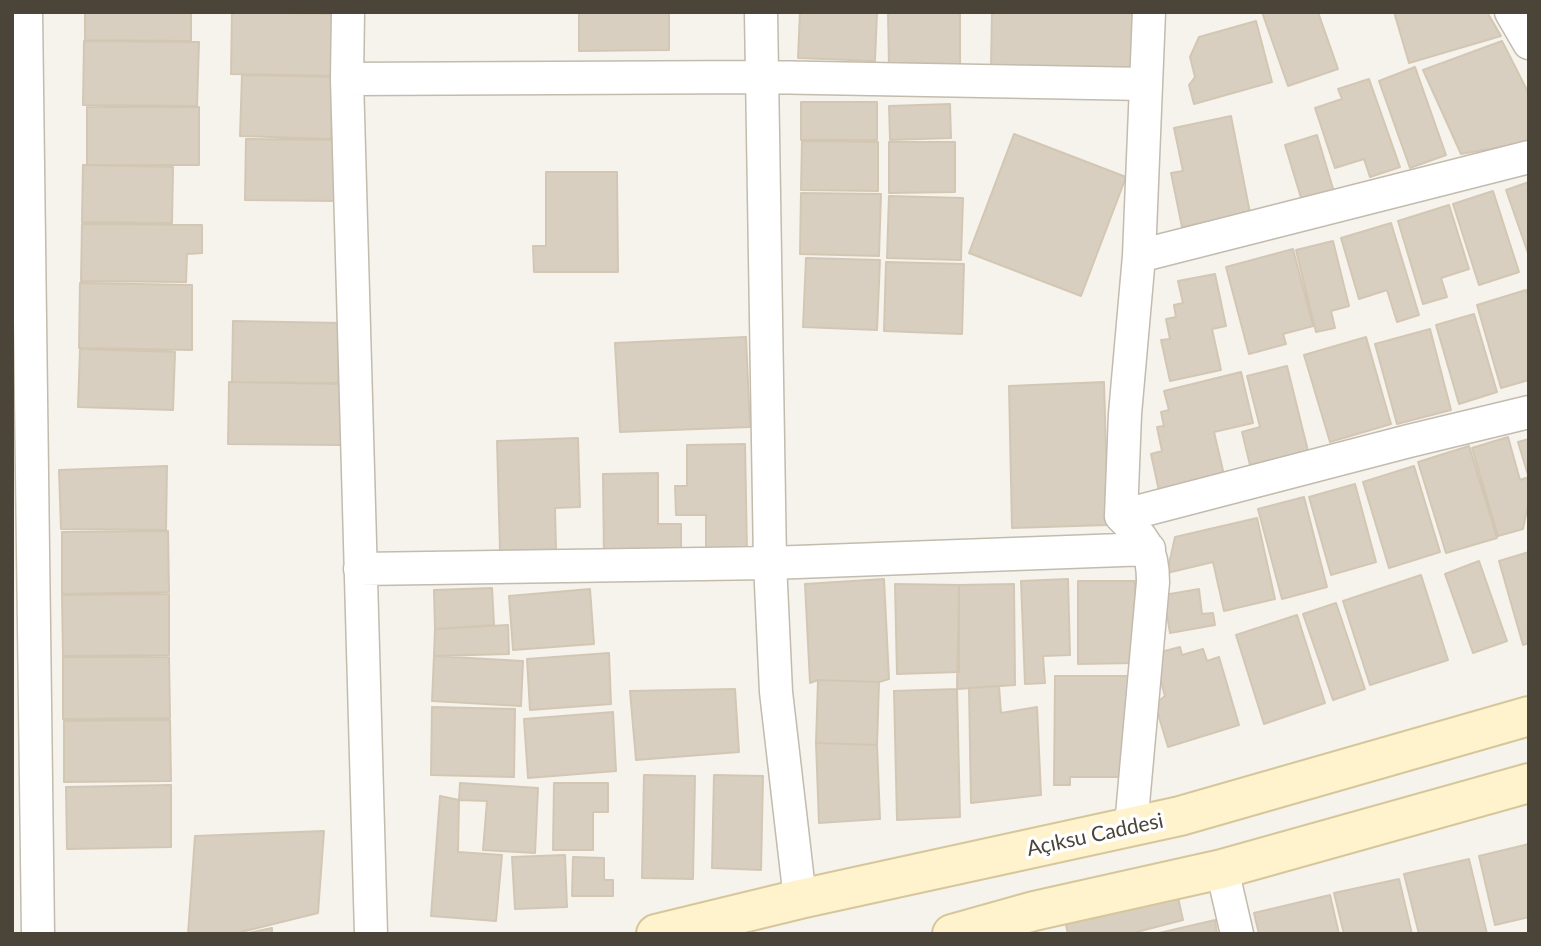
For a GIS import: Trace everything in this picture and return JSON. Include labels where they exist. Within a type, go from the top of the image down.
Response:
[{"type":"main road","name":"Açıksu Caddesi","points":[[656,934],[1180,816],[1529,716]]},
{"type":"main road","points":[[952,934],[1034,911],[1222,869],[1529,783]]},
{"type":"street","points":[[26,12],[38,934]]},
{"type":"street","points":[[348,12],[347,79],[372,934]]},
{"type":"street","points":[[761,12],[770,563],[776,692],[800,900]]},
{"type":"street","points":[[1131,826],[1153,565],[1149,549],[1121,516],[1125,414],[1139,256],[1149,12]]},
{"type":"street","points":[[1511,12],[1529,43]]},
{"type":"street","points":[[347,79],[762,77],[1146,84]]},
{"type":"street","points":[[1139,256],[1529,157]]},
{"type":"street","points":[[1121,516],[1529,412]]},
{"type":"street","points":[[360,569],[770,563],[1149,549]]},
{"type":"street","points":[[1222,869],[1237,934]]},
{"type":"building","points":[[85,12],[191,12],[191,41],[85,40]]},
{"type":"building","points":[[232,12],[338,14],[336,76],[231,74]]},
{"type":"building","points":[[579,12],[669,12],[669,50],[579,51]]},
{"type":"building","points":[[800,12],[877,12],[875,61],[798,58]]},
{"type":"building","points":[[888,12],[960,12],[960,65],[889,67]]},
{"type":"building","points":[[992,12],[1139,12],[1139,69],[991,68]]},
{"type":"building","points":[[1262,12],[1318,12],[1338,69],[1288,86]]},
{"type":"building","points":[[1394,12],[1487,12],[1501,36],[1409,63]]},
{"type":"building","points":[[1256,21],[1272,82],[1194,104],[1189,85],[1195,77],[1190,57],[1199,37]]},
{"type":"building","points":[[84,41],[199,42],[197,106],[83,105]]},
{"type":"building","points":[[1502,41],[1529,94],[1529,142],[1461,154],[1423,70]]},
{"type":"building","points":[[1415,67],[1446,155],[1410,168],[1379,81]]},
{"type":"building","points":[[242,75],[333,77],[331,139],[240,136]]},
{"type":"building","points":[[1369,79],[1400,167],[1370,177],[1364,159],[1335,168],[1315,108],[1342,99],[1338,89]]},
{"type":"building","points":[[801,102],[877,102],[877,140],[801,140]]},
{"type":"building","points":[[950,104],[951,138],[890,140],[889,106]]},
{"type":"building","points":[[87,107],[199,107],[199,165],[87,165]]},
{"type":"building","points":[[1231,116],[1250,213],[1182,227],[1171,173],[1183,171],[1174,128]]},
{"type":"building","points":[[1014,134],[1126,177],[1081,296],[969,253]]},
{"type":"building","points":[[1317,135],[1334,192],[1302,201],[1285,145]]},
{"type":"building","points":[[246,139],[339,140],[337,201],[245,200]]},
{"type":"building","points":[[802,141],[878,142],[878,191],[801,190]]},
{"type":"building","points":[[889,142],[955,142],[955,192],[889,193]]},
{"type":"building","points":[[83,165],[173,167],[172,223],[82,222]]},
{"type":"building","points":[[546,172],[617,172],[618,272],[534,272],[533,246],[546,246]]},
{"type":"building","points":[[1529,182],[1529,256],[1506,190]]},
{"type":"building","points":[[1493,191],[1519,272],[1479,285],[1453,204]]},
{"type":"building","points":[[801,193],[881,194],[879,256],[800,254]]},
{"type":"building","points":[[889,196],[963,198],[961,260],[887,258]]},
{"type":"building","points":[[1449,205],[1469,269],[1441,278],[1447,297],[1423,304],[1398,221]]},
{"type":"building","points":[[1391,223],[1419,315],[1397,322],[1387,290],[1359,299],[1341,238]]},
{"type":"building","points":[[82,224],[202,225],[202,253],[187,254],[186,282],[81,281]]},
{"type":"building","points":[[1333,241],[1349,306],[1331,311],[1335,328],[1316,332],[1296,250]]},
{"type":"building","points":[[1293,249],[1313,326],[1283,334],[1286,344],[1249,354],[1226,267]]},
{"type":"building","points":[[806,258],[880,260],[877,330],[803,327]]},
{"type":"building","points":[[886,262],[964,264],[962,334],[884,331]]},
{"type":"building","points":[[1215,274],[1226,326],[1212,329],[1221,370],[1170,381],[1161,340],[1170,339],[1166,319],[1176,317],[1174,305],[1183,303],[1178,281]]},
{"type":"building","points":[[80,283],[192,285],[192,350],[79,348]]},
{"type":"building","points":[[1526,290],[1529,298],[1529,380],[1501,388],[1477,305]]},
{"type":"building","points":[[1474,314],[1497,392],[1459,404],[1436,325]]},
{"type":"building","points":[[233,321],[340,323],[338,383],[232,382]]},
{"type":"building","points":[[1430,329],[1451,410],[1397,424],[1375,344]]},
{"type":"building","points":[[746,337],[750,427],[620,432],[615,343]]},
{"type":"building","points":[[1366,337],[1391,424],[1330,442],[1304,355]]},
{"type":"building","points":[[80,349],[175,352],[173,410],[78,407]]},
{"type":"building","points":[[1287,366],[1308,451],[1250,465],[1242,432],[1260,427],[1247,376]]},
{"type":"building","points":[[1241,372],[1253,423],[1214,432],[1224,475],[1159,491],[1151,454],[1162,451],[1157,427],[1164,426],[1161,412],[1169,410],[1164,391]]},
{"type":"building","points":[[229,382],[342,384],[341,445],[228,444]]},
{"type":"building","points":[[1104,382],[1108,525],[1012,528],[1009,386]]},
{"type":"building","points":[[1508,437],[1520,480],[1529,477],[1529,509],[1523,529],[1498,536],[1472,448]]},
{"type":"building","points":[[578,438],[580,507],[555,508],[556,549],[500,551],[497,441]]},
{"type":"building","points":[[1529,439],[1529,475],[1528,475],[1518,442]]},
{"type":"building","points":[[745,444],[747,553],[706,554],[706,515],[676,515],[675,486],[687,486],[687,445]]},
{"type":"building","points":[[1469,446],[1497,538],[1446,553],[1418,462]]},
{"type":"building","points":[[167,466],[166,530],[61,529],[59,470]]},
{"type":"building","points":[[1414,466],[1440,552],[1389,568],[1363,482]]},
{"type":"building","points":[[658,473],[658,524],[681,524],[681,555],[604,557],[603,474]]},
{"type":"building","points":[[1355,484],[1376,562],[1331,575],[1309,497]]},
{"type":"building","points":[[1304,497],[1327,587],[1282,599],[1258,509]]},
{"type":"building","points":[[1257,518],[1275,599],[1224,611],[1213,562],[1167,573],[1175,537]]},
{"type":"building","points":[[168,531],[169,592],[62,594],[62,532]]},
{"type":"building","points":[[1529,552],[1529,643],[1523,645],[1499,561]]},
{"type":"building","points":[[1479,561],[1507,641],[1473,653],[1445,574]]},
{"type":"building","points":[[1421,575],[1448,660],[1370,685],[1343,601]]},
{"type":"building","points":[[884,579],[889,679],[879,682],[818,680],[810,683],[805,584]]},
{"type":"building","points":[[1068,579],[1070,655],[1043,656],[1045,683],[1025,684],[1021,581]]},
{"type":"building","points":[[1078,581],[1135,581],[1136,663],[1078,664]]},
{"type":"building","points":[[895,584],[959,585],[959,672],[897,674]]},
{"type":"building","points":[[1014,584],[1015,685],[957,689],[959,585]]},
{"type":"building","points":[[492,588],[494,625],[435,629],[434,590]]},
{"type":"building","points":[[590,589],[594,644],[513,650],[509,596]]},
{"type":"building","points":[[1199,589],[1202,614],[1213,613],[1215,625],[1170,633],[1164,595]]},
{"type":"building","points":[[169,594],[169,655],[63,656],[62,595]]},
{"type":"building","points":[[1336,603],[1365,689],[1333,700],[1303,614]]},
{"type":"building","points":[[1297,615],[1325,703],[1264,724],[1236,635]]},
{"type":"building","points":[[508,625],[509,654],[434,656],[435,629]]},
{"type":"building","points":[[1180,647],[1182,655],[1203,649],[1207,661],[1219,657],[1239,725],[1168,747],[1155,704],[1165,696],[1153,654]]},
{"type":"building","points":[[609,653],[611,704],[530,710],[527,659]]},
{"type":"building","points":[[434,656],[523,661],[521,706],[432,701]]},
{"type":"building","points":[[63,657],[169,657],[170,718],[63,719]]},
{"type":"building","points":[[1055,676],[1136,676],[1135,777],[1070,777],[1070,785],[1054,785]]},
{"type":"building","points":[[818,680],[879,682],[877,745],[816,743]]},
{"type":"building","points":[[999,686],[1001,713],[1037,707],[1041,795],[971,803],[969,688]]},
{"type":"building","points":[[735,689],[739,752],[636,760],[630,691]]},
{"type":"building","points":[[957,689],[960,817],[897,820],[894,691]]},
{"type":"building","points":[[432,707],[515,709],[514,777],[431,775]]},
{"type":"building","points":[[613,712],[616,771],[528,778],[524,719]]},
{"type":"building","points":[[170,720],[171,781],[64,782],[64,721]]},
{"type":"building","points":[[816,743],[877,745],[880,819],[819,823]]},
{"type":"building","points":[[644,775],[695,776],[693,879],[642,878]]},
{"type":"building","points":[[714,775],[763,776],[761,870],[712,868]]},
{"type":"building","points":[[460,783],[538,788],[535,853],[483,850],[487,801],[459,800]]},
{"type":"building","points":[[554,783],[608,783],[608,812],[593,812],[593,850],[553,850]]},
{"type":"building","points":[[171,785],[171,847],[67,849],[66,787]]},
{"type":"building","points":[[440,796],[459,800],[458,852],[502,855],[496,921],[431,916]]},
{"type":"building","points":[[324,831],[318,913],[233,934],[188,934],[195,836]]},
{"type":"building","points":[[1529,844],[1529,917],[1495,925],[1479,856]]},
{"type":"building","points":[[565,855],[567,907],[515,909],[512,857]]},
{"type":"building","points":[[573,857],[604,858],[604,880],[613,880],[613,896],[572,896]]},
{"type":"building","points":[[1469,859],[1487,934],[1419,934],[1404,874]]},
{"type":"building","points":[[1399,879],[1412,934],[1344,934],[1334,893]]},
{"type":"building","points":[[1177,893],[1183,920],[1129,934],[1068,934],[1065,921]]},
{"type":"building","points":[[1330,895],[1339,934],[1259,934],[1254,913]]},
{"type":"building","points":[[1215,920],[1217,934],[1155,934]]},
{"type":"building","points":[[272,928],[272,934],[244,934]]}]
